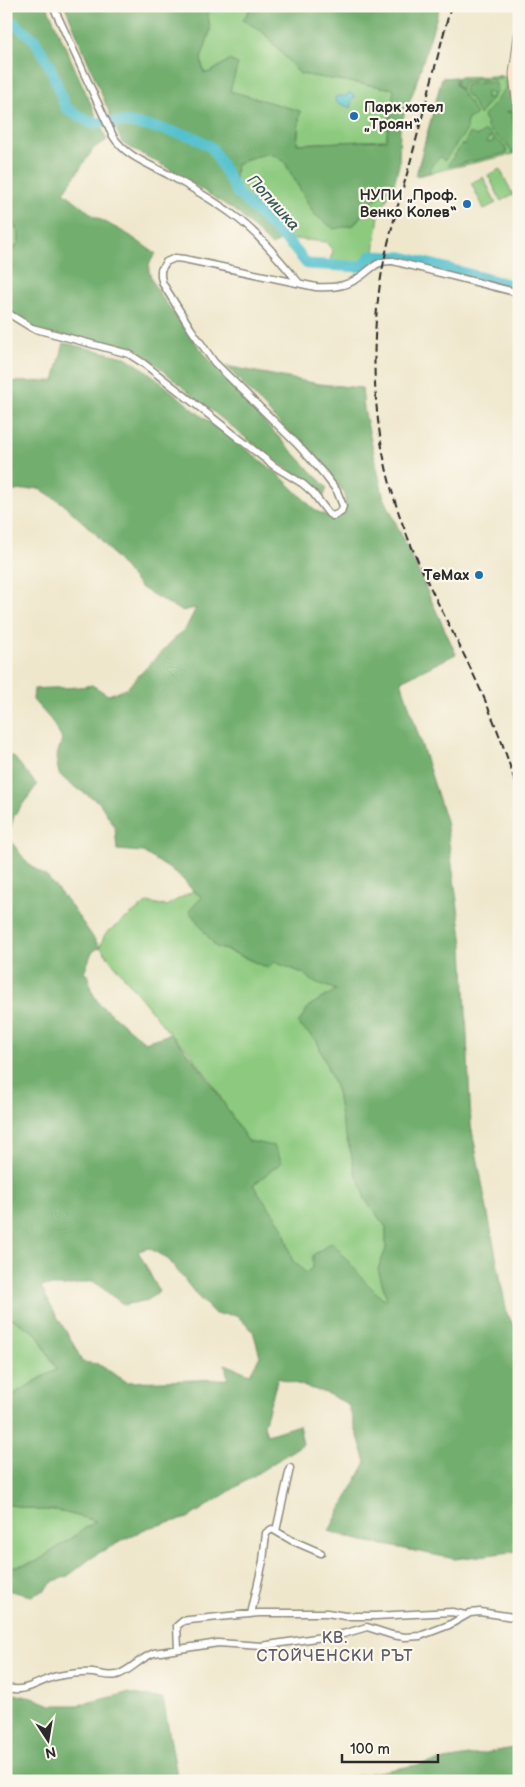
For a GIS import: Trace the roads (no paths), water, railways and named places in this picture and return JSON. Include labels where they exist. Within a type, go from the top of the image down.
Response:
[{"type":"street","points":[[53,6],[118,144],[127,152],[202,195],[239,219],[262,240],[299,283]]},
{"type":"street","points":[[519,35],[514,74],[519,115]]},
{"type":"street","points":[[6,312],[32,328],[129,354],[274,466],[302,484],[313,493],[329,514],[333,516],[341,512],[343,506],[337,491],[296,443],[232,382],[214,362],[163,284],[161,274],[164,264],[174,258],[323,287],[342,286],[354,281],[378,262],[392,261],[519,294]]},
{"type":"street","points":[[276,1531],[290,1468]]},
{"type":"street","points":[[251,1614],[263,1561],[266,1533],[270,1529],[321,1553]]},
{"type":"street","points":[[178,1650],[177,1626],[183,1621],[251,1614],[327,1613],[345,1616],[374,1616],[452,1612],[465,1615]]},
{"type":"street","points":[[6,1687],[15,1690],[23,1689],[56,1676],[74,1674],[116,1675],[124,1672],[147,1656],[218,1643],[261,1646],[343,1634],[367,1627],[392,1635],[405,1637],[420,1636],[442,1628],[470,1613],[480,1612],[519,1618]]},
{"type":"water","points":[[349,92],[356,97],[353,98],[351,108],[336,102],[336,96],[347,96]]},
{"type":"waterway","name":"Попишка","points":[[6,17],[34,39],[49,64],[66,108],[91,123],[124,122],[158,128],[194,137],[212,148],[238,194],[292,246],[307,264],[361,267],[371,256],[403,257],[519,287]]},
{"type":"railway","points":[[451,6],[393,223],[380,284],[376,315],[375,347],[377,410],[387,472],[395,503],[406,533],[426,579],[482,694],[500,736],[519,795]]},
{"type":"place","name":"Парк хотел „Троян“","points":[[354,116]]},
{"type":"place","name":"НУПИ „Проф. Венко Колев“","points":[[467,204]]},
{"type":"place","name":"ТеМах","points":[[479,575]]},
{"type":"district","name":"КВ. СТОЙЧЕНСКИ РЪТ","points":[[335,1647]]}]
